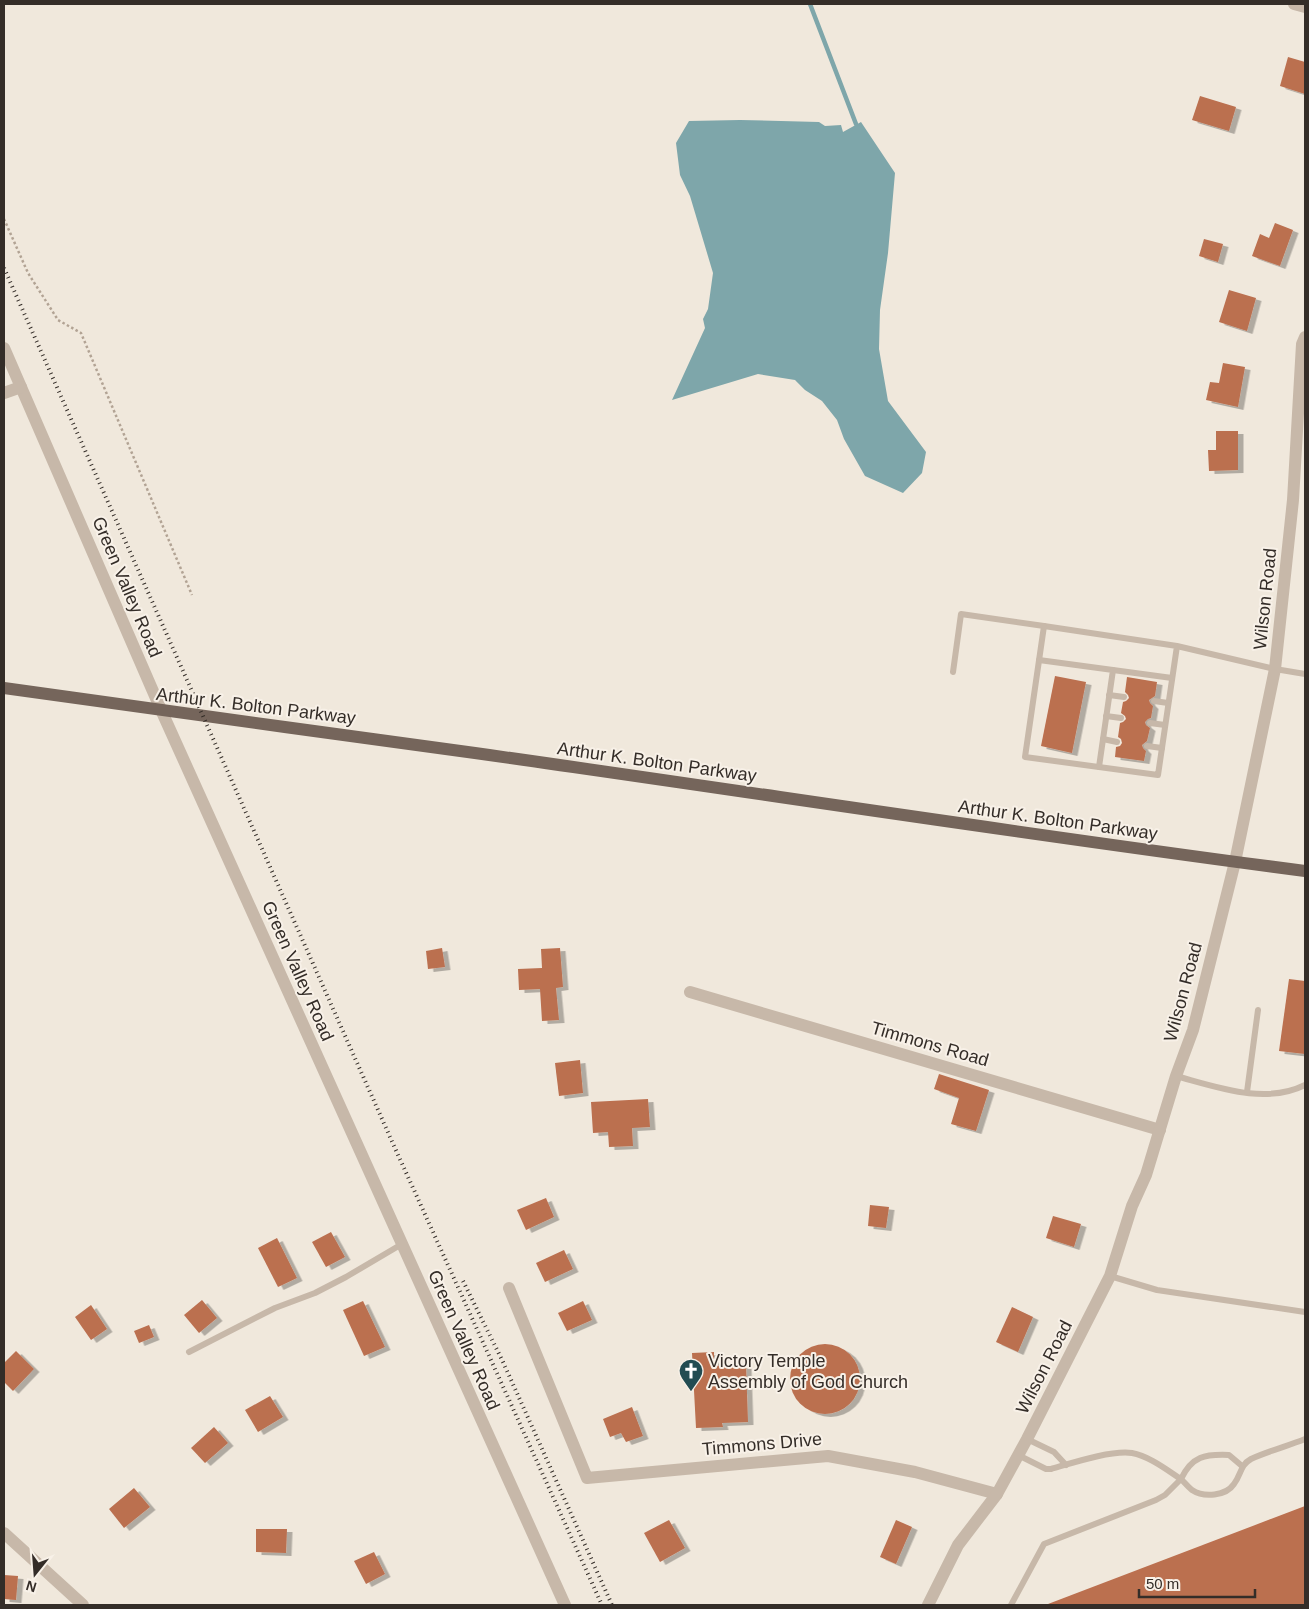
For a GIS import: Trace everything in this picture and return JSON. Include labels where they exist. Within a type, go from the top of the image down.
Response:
[{"type":"main road","name":"Arthur K. Bolton Parkway","points":[[4,688],[162,712],[477,753],[961,824],[1305,871]]},
{"type":"street","points":[[1294,4],[1305,7]]},
{"type":"street","name":"Wilson Road","points":[[928,1605],[958,1545],[997,1494],[1110,1276],[1132,1206],[1146,1175],[1176,1076],[1193,1030],[1235,862],[1275,669],[1293,500],[1302,344],[1305,337]]},
{"type":"street","name":"Green Valley Road","points":[[4,348],[162,712],[564,1605]]},
{"type":"street","points":[[4,393],[22,387]]},
{"type":"street","name":"Timmons Road","points":[[690,992],[1160,1130]]},
{"type":"street","name":"Timmons Drive","points":[[509,1288],[586,1478],[828,1456],[915,1472],[997,1494]]},
{"type":"street","points":[[4,1533],[84,1605]]},
{"type":"lane","points":[[953,672],[961,614],[1176,646],[1305,674]]},
{"type":"lane","points":[[1044,626],[1025,757],[1158,775],[1176,646]]},
{"type":"lane","points":[[1039,660],[1172,678]]},
{"type":"lane","points":[[1099,767],[1112,670]]},
{"type":"lane","points":[[1109,695],[1124,697]]},
{"type":"lane","points":[[1154,701],[1168,703]]},
{"type":"lane","points":[[1106,716],[1121,718]]},
{"type":"lane","points":[[1150,723],[1165,725]]},
{"type":"lane","points":[[1103,739],[1117,742]]},
{"type":"lane","points":[[1147,746],[1162,748]]},
{"type":"lane","points":[[1247,1092],[1258,1010]]},
{"type":"lane","points":[[1176,1076],[1226,1089],[1274,1095],[1305,1085]]},
{"type":"lane","points":[[189,1352],[275,1308],[315,1293],[402,1244]]},
{"type":"lane","points":[[1110,1276],[1157,1290],[1305,1312]]},
{"type":"lane","points":[[1018,1455],[1046,1468],[1100,1456],[1133,1453],[1181,1479],[1191,1490],[1200,1494],[1220,1493],[1230,1489],[1242,1466],[1250,1460],[1305,1439]]},
{"type":"lane","points":[[1026,1440],[1054,1452],[1066,1465]]},
{"type":"lane","points":[[1010,1605],[1044,1544],[1156,1500],[1165,1495],[1181,1479],[1193,1462],[1204,1456],[1229,1456],[1242,1466]]},
{"type":"path","points":[[4,219],[28,273],[58,320],[81,333],[192,595]]},
{"type":"water","points":[[689,121],[819,122],[825,126],[841,125],[843,132],[861,122],[895,173],[888,253],[880,310],[879,349],[888,401],[926,452],[922,473],[903,493],[865,476],[844,439],[837,420],[822,401],[805,390],[795,380],[758,374],[672,400],[705,328],[703,319],[708,309],[713,273],[690,196],[680,175],[676,143]]},
{"type":"building","points":[[1288,57],[1305,62],[1305,94],[1280,86]]},
{"type":"building","points":[[1200,96],[1236,107],[1229,131],[1192,120]]},
{"type":"building","points":[[1275,223],[1293,230],[1280,266],[1252,256],[1260,234],[1269,238]]},
{"type":"building","points":[[1204,239],[1223,244],[1218,262],[1199,256]]},
{"type":"building","points":[[1229,290],[1256,298],[1247,331],[1219,322]]},
{"type":"building","points":[[1223,363],[1245,367],[1238,407],[1206,400],[1210,382],[1219,383]]},
{"type":"building","points":[[1216,431],[1238,431],[1238,470],[1209,471],[1208,450],[1216,450]]},
{"type":"building","points":[[1055,676],[1086,682],[1072,753],[1041,746]]},
{"type":"building","points":[[1127,677],[1157,682],[1155,696],[1149,700],[1153,706],[1151,718],[1145,722],[1150,728],[1147,741],[1142,745],[1146,751],[1144,761],[1115,757],[1116,747],[1122,743],[1118,737],[1120,723],[1126,719],[1121,713],[1123,702],[1129,698],[1125,692]]},
{"type":"building","points":[[442,948],[445,967],[428,969],[426,951]]},
{"type":"building","points":[[560,948],[563,987],[556,988],[559,1020],[542,1021],[540,989],[519,990],[518,969],[542,968],[541,949]]},
{"type":"building","points":[[1289,979],[1305,981],[1305,1054],[1279,1051]]},
{"type":"building","points":[[580,1060],[583,1093],[559,1096],[555,1063]]},
{"type":"building","points":[[939,1074],[989,1090],[976,1131],[951,1124],[959,1098],[934,1089]]},
{"type":"building","points":[[648,1099],[650,1127],[632,1128],[633,1146],[609,1147],[608,1132],[593,1133],[591,1102]]},
{"type":"building","points":[[546,1198],[554,1217],[526,1230],[517,1210]]},
{"type":"building","points":[[870,1205],[889,1207],[886,1228],[868,1226]]},
{"type":"building","points":[[1053,1216],[1081,1224],[1074,1247],[1046,1238]]},
{"type":"building","points":[[331,1232],[345,1257],[326,1267],[312,1242]]},
{"type":"building","points":[[277,1238],[297,1278],[278,1287],[258,1248]]},
{"type":"building","points":[[564,1250],[573,1269],[545,1282],[536,1263]]},
{"type":"building","points":[[202,1300],[217,1318],[199,1333],[184,1315]]},
{"type":"building","points":[[363,1301],[385,1347],[364,1356],[343,1310]]},
{"type":"building","points":[[583,1301],[592,1320],[567,1331],[558,1313]]},
{"type":"building","points":[[91,1305],[107,1329],[91,1340],[75,1317]]},
{"type":"building","points":[[1012,1307],[1033,1317],[1018,1352],[996,1342]]},
{"type":"building","points":[[149,1325],[154,1337],[139,1343],[134,1331]]},
{"type":"building","points":[[825,1344],[838,1347],[850,1354],[857,1366],[860,1379],[857,1392],[850,1404],[838,1411],[825,1414],[812,1411],[800,1404],[793,1392],[790,1379],[793,1366],[800,1354],[812,1347]]},
{"type":"building","points":[[16,1351],[34,1369],[13,1391],[4,1382],[4,1363]]},
{"type":"building","points":[[714,1352],[714,1366],[746,1365],[748,1422],[722,1423],[723,1427],[696,1428],[692,1353]]},
{"type":"building","points":[[270,1396],[283,1417],[258,1432],[245,1410]]},
{"type":"building","points":[[632,1407],[643,1436],[626,1442],[621,1433],[610,1437],[603,1419]]},
{"type":"building","points":[[214,1427],[228,1443],[205,1463],[191,1448]]},
{"type":"building","points":[[134,1488],[150,1507],[124,1528],[109,1509]]},
{"type":"building","points":[[1305,1506],[1305,1605],[1048,1605],[1048,1604]]},
{"type":"building","points":[[669,1520],[685,1548],[660,1562],[644,1533]]},
{"type":"building","points":[[896,1520],[912,1527],[896,1564],[880,1557]]},
{"type":"building","points":[[256,1529],[287,1529],[286,1553],[256,1552]]},
{"type":"building","points":[[374,1552],[385,1574],[366,1584],[354,1561]]},
{"type":"building","points":[[4,1575],[18,1576],[16,1600],[4,1599]]},
{"type":"waterway","points":[[810,4],[856,124]]},
{"type":"railway","points":[[4,268],[394,1146],[602,1605]]},
{"type":"railway","points":[[463,1281],[503,1362],[612,1605]]},
{"type":"place","name":"Victory Temple Assembly of God Church","points":[[691,1392]]}]
